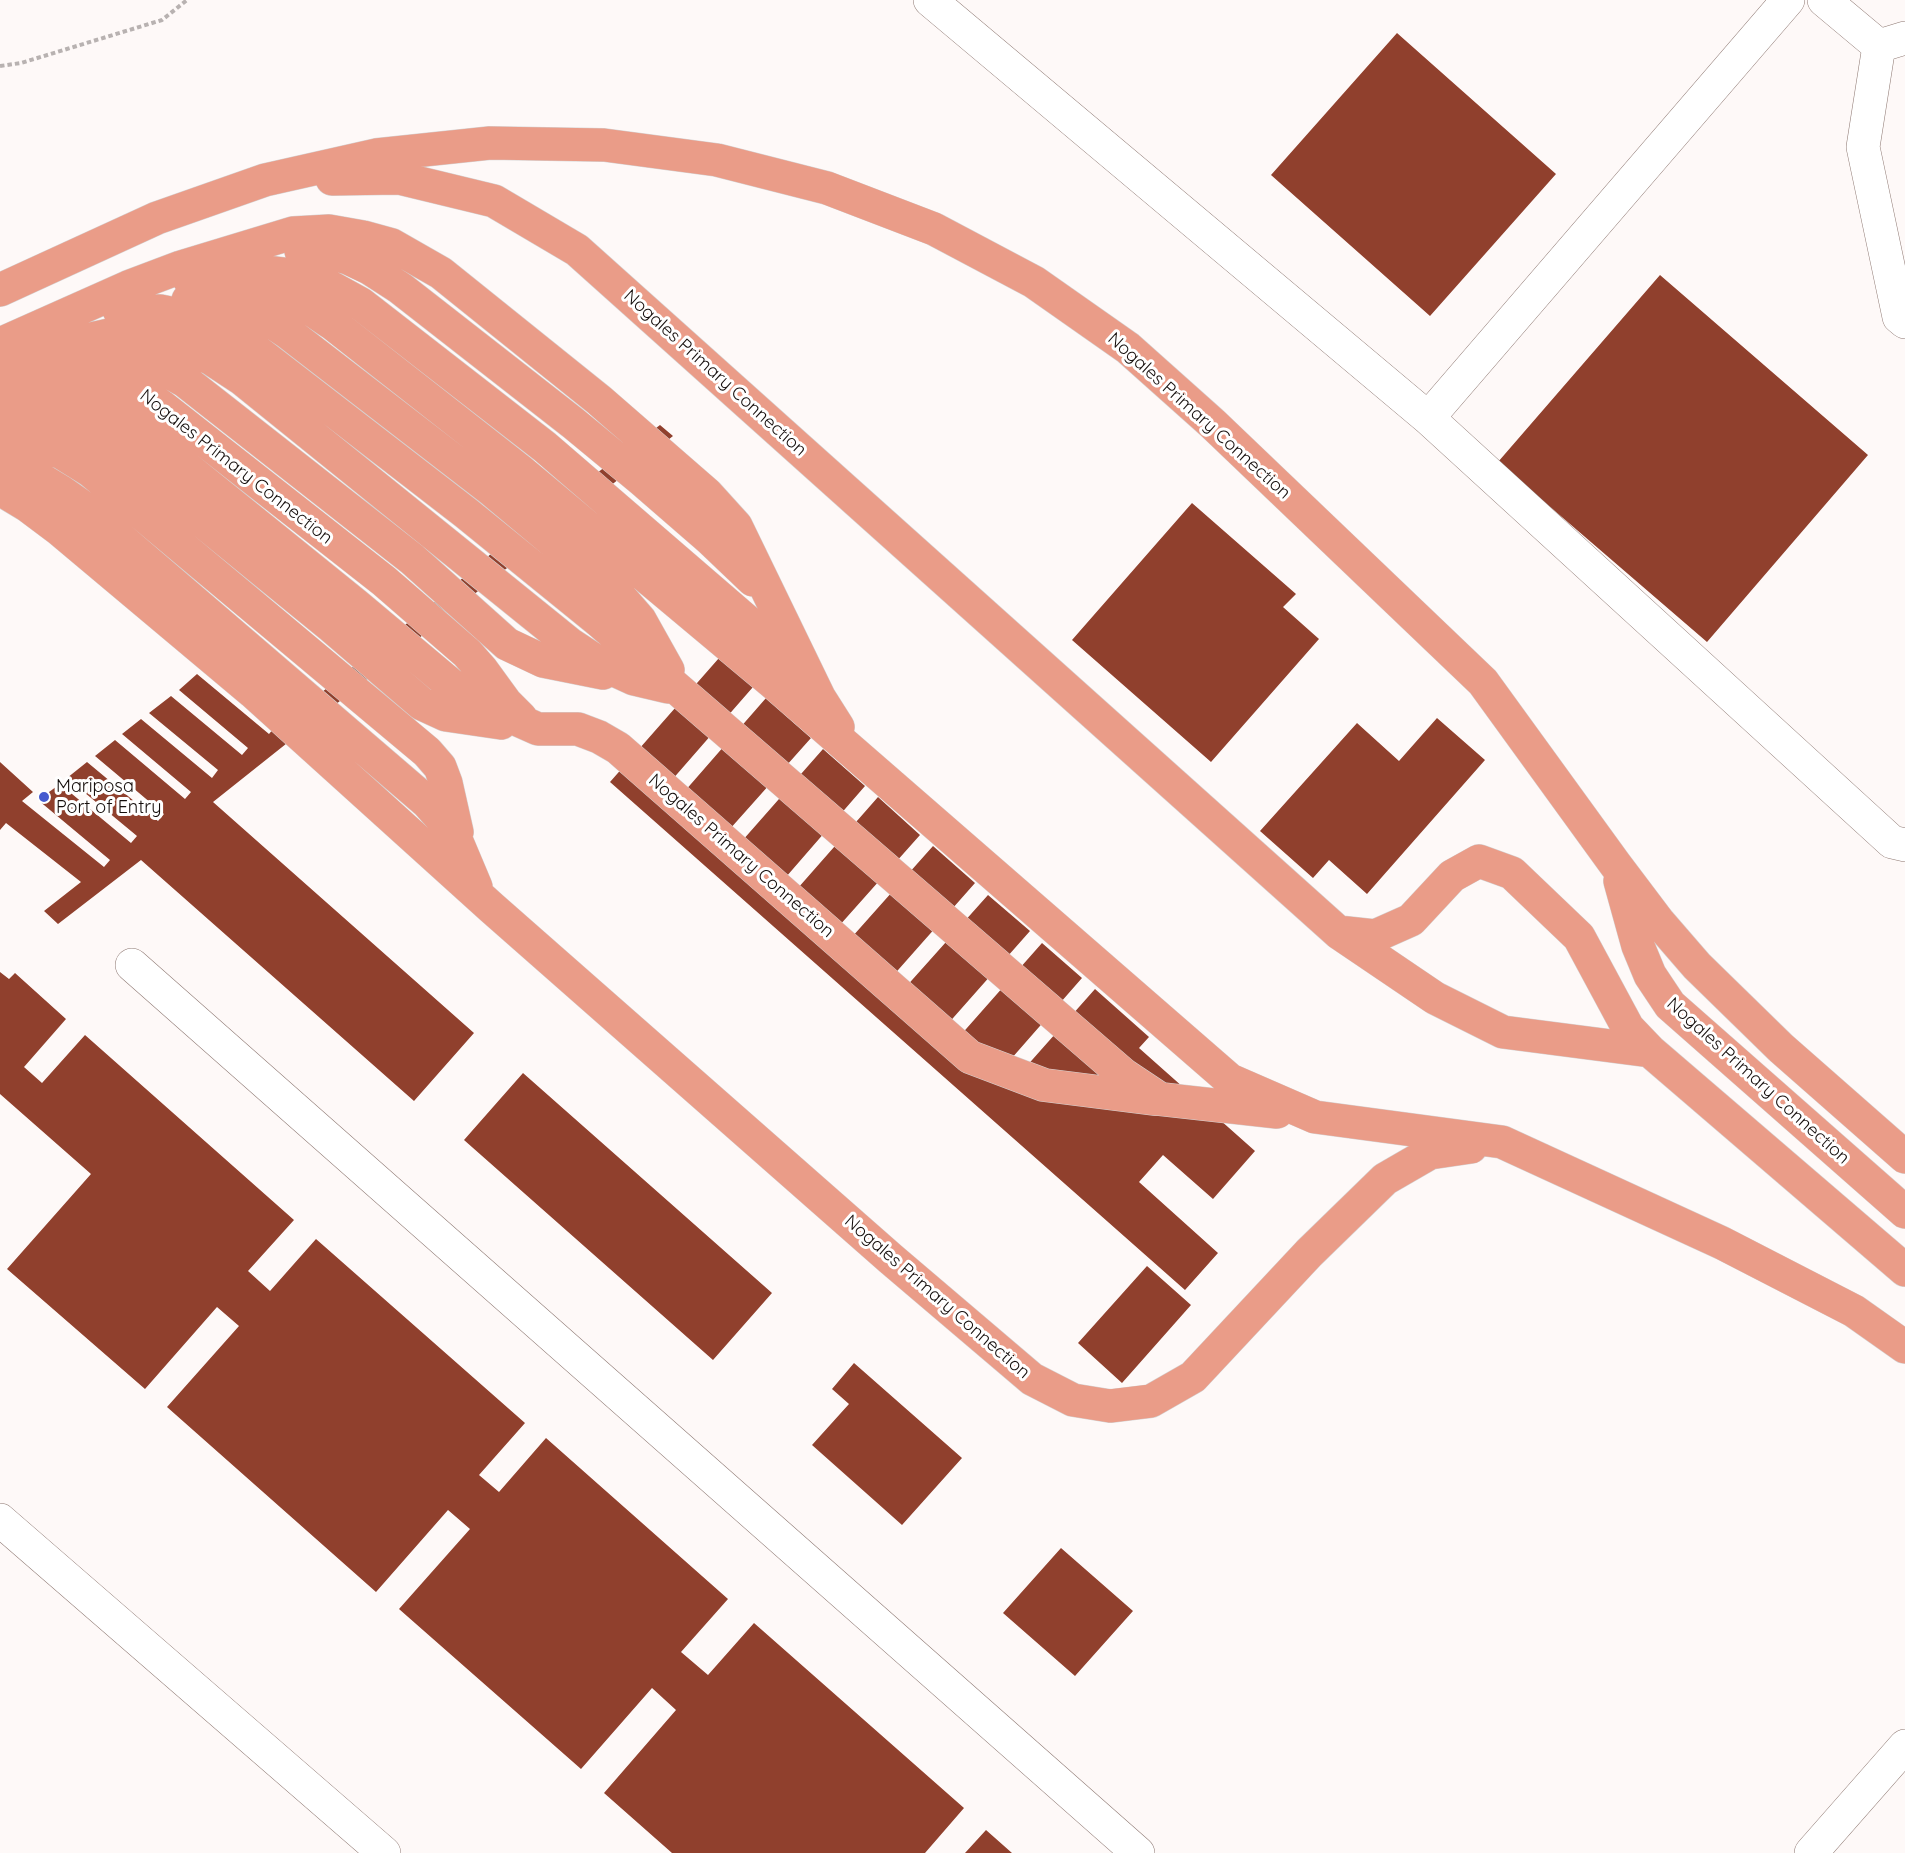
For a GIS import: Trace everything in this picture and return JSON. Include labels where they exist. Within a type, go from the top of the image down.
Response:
[{"type":"highway","name":"Nogales Primary Connection","points":[[0,290],[157,218],[265,180],[376,155],[490,143],[604,145],[717,160],[827,188],[934,229],[1034,282],[1128,348],[1212,423],[1483,682],[1615,864],[1696,966],[1780,1048],[1905,1157]]},
{"type":"highway","name":"Nogales Primary Connection","points":[[265,180],[399,178],[494,201],[577,250],[1338,932],[1435,998],[1503,1032],[1650,1051]]},
{"type":"highway","name":"Nogales Primary Connection","points":[[3,376],[87,318],[213,256],[293,233],[329,231],[392,245],[441,273],[599,400],[707,494],[736,526],[819,697]]},
{"type":"highway","name":"Nogales Primary Connection","points":[[124,298],[189,279],[264,271],[291,275],[332,288],[361,304],[545,447],[763,635],[792,664],[819,697],[840,729],[882,778]]},
{"type":"highway","name":"Nogales Primary Connection","points":[[189,279],[237,280],[271,288],[302,303],[333,324],[519,470],[777,686],[1230,1080],[1315,1117]]},
{"type":"highway","name":"Nogales Primary Connection","points":[[124,298],[158,302],[199,299],[229,302],[260,314],[493,491],[620,597],[640,620],[679,690],[1124,1075],[1160,1099]]},
{"type":"highway","name":"Nogales Primary Connection","points":[[3,376],[86,340],[113,334],[140,335],[163,340],[210,358],[242,379],[570,644],[599,663],[634,679],[679,690]]},
{"type":"highway","name":"Nogales Primary Connection","points":[[3,376],[84,373],[111,379],[139,390],[384,581],[467,653],[517,715],[538,729]]},
{"type":"highway","name":"Nogales Primary Connection","points":[[3,376],[11,415],[44,416],[72,424],[100,440],[134,465],[331,626],[422,704],[446,715],[538,729],[578,729],[618,748],[970,1057],[1044,1085],[1502,1142],[1722,1243],[1854,1311],[1905,1347]]},
{"type":"highway","name":"Nogales Primary Connection","points":[[0,436],[27,441],[62,453],[92,471],[427,752],[440,767],[446,783],[462,852]]},
{"type":"highway","name":"Nogales Primary Connection","points":[[0,465],[32,474],[87,510],[427,802],[452,830],[477,889],[492,908]]},
{"type":"highway","name":"Nogales Primary Connection","points":[[0,489],[60,530],[253,692],[492,908],[882,1251],[1032,1379],[1073,1401],[1110,1406],[1151,1401],[1193,1377],[1309,1253],[1385,1179],[1430,1153],[1502,1142]]},
{"type":"highway","points":[[1338,932],[1375,936],[1411,920],[1452,876],[1479,861],[1512,873],[1579,936],[1628,1028],[1650,1051],[1905,1270]]},
{"type":"highway","name":"Nogales Primary Connection","points":[[1615,864],[1638,946],[1650,975],[1670,1005],[1905,1212]]},
{"type":"street","points":[[930,0],[1428,418],[1892,842],[1905,845]]},
{"type":"street","points":[[1428,418],[1788,0]]},
{"type":"street","points":[[1824,0],[1892,42],[1863,147],[1899,317],[1905,322]]},
{"type":"street","points":[[132,966],[1138,1853]]},
{"type":"street","points":[[0,1520],[384,1853]]},
{"type":"street","points":[[1811,1853],[1905,1746]]},
{"type":"path","points":[[0,66],[21,63],[162,20],[187,0]]},
{"type":"building","points":[[1397,33],[1556,174],[1430,316],[1271,175]]},
{"type":"building","points":[[1660,275],[1868,455],[1707,642],[1498,462]]},
{"type":"building","points":[[660,425],[673,436],[213,802],[474,1033],[414,1101],[141,860],[58,924],[44,911],[81,882],[6,823],[0,830],[0,762],[33,792],[22,801],[104,867],[110,860],[38,800],[60,784],[131,843],[137,836],[67,778],[87,762],[158,821],[164,814],[95,756],[115,740],[185,799],[191,792],[122,734],[141,719],[212,778],[218,770],[149,713],[171,696],[242,755],[248,748],[179,690],[197,674],[269,734],[275,727],[350,671],[355,663],[431,605],[492,553],[515,540],[576,489]]},
{"type":"building","points":[[1192,503],[1296,594],[1283,607],[1319,639],[1211,762],[1072,640]]},
{"type":"building","points":[[719,658],[753,687],[671,781],[684,792],[766,698],[811,738],[729,830],[742,841],[823,749],[865,786],[786,877],[798,888],[878,797],[920,835],[839,926],[852,937],[933,846],[975,883],[891,978],[904,989],[988,895],[1030,931],[946,1026],[959,1037],[1042,943],[1082,978],[997,1075],[1009,1086],[1095,989],[1149,1037],[1139,1048],[1255,1151],[1213,1199],[1163,1155],[1139,1182],[1218,1253],[1185,1290],[610,782]]},
{"type":"building","points":[[1437,718],[1485,760],[1367,894],[1329,860],[1313,878],[1260,831],[1357,723],[1399,761]]},
{"type":"building","points":[[0,972],[9,979],[15,973],[66,1019],[24,1067],[42,1083],[85,1035],[294,1220],[248,1271],[270,1291],[316,1239],[525,1423],[479,1475],[499,1492],[546,1438],[728,1599],[681,1652],[708,1675],[754,1623],[964,1808],[925,1853],[672,1853],[604,1793],[676,1710],[652,1688],[581,1769],[399,1609],[470,1529],[448,1510],[376,1592],[167,1407],[239,1326],[217,1307],[145,1389],[7,1269],[91,1174],[0,1094]]},
{"type":"building","points":[[523,1073],[772,1293],[713,1360],[464,1140]]},
{"type":"building","points":[[1147,1266],[1191,1305],[1122,1383],[1078,1343]]},
{"type":"building","points":[[854,1363],[962,1458],[902,1525],[812,1445],[849,1404],[832,1389]]},
{"type":"building","points":[[1061,1548],[1133,1611],[1075,1676],[1003,1613]]},
{"type":"building","points":[[986,1830],[1012,1853],[965,1853]]},
{"type":"place","name":"Mariposa Port of Entry","points":[[44,797]]}]
